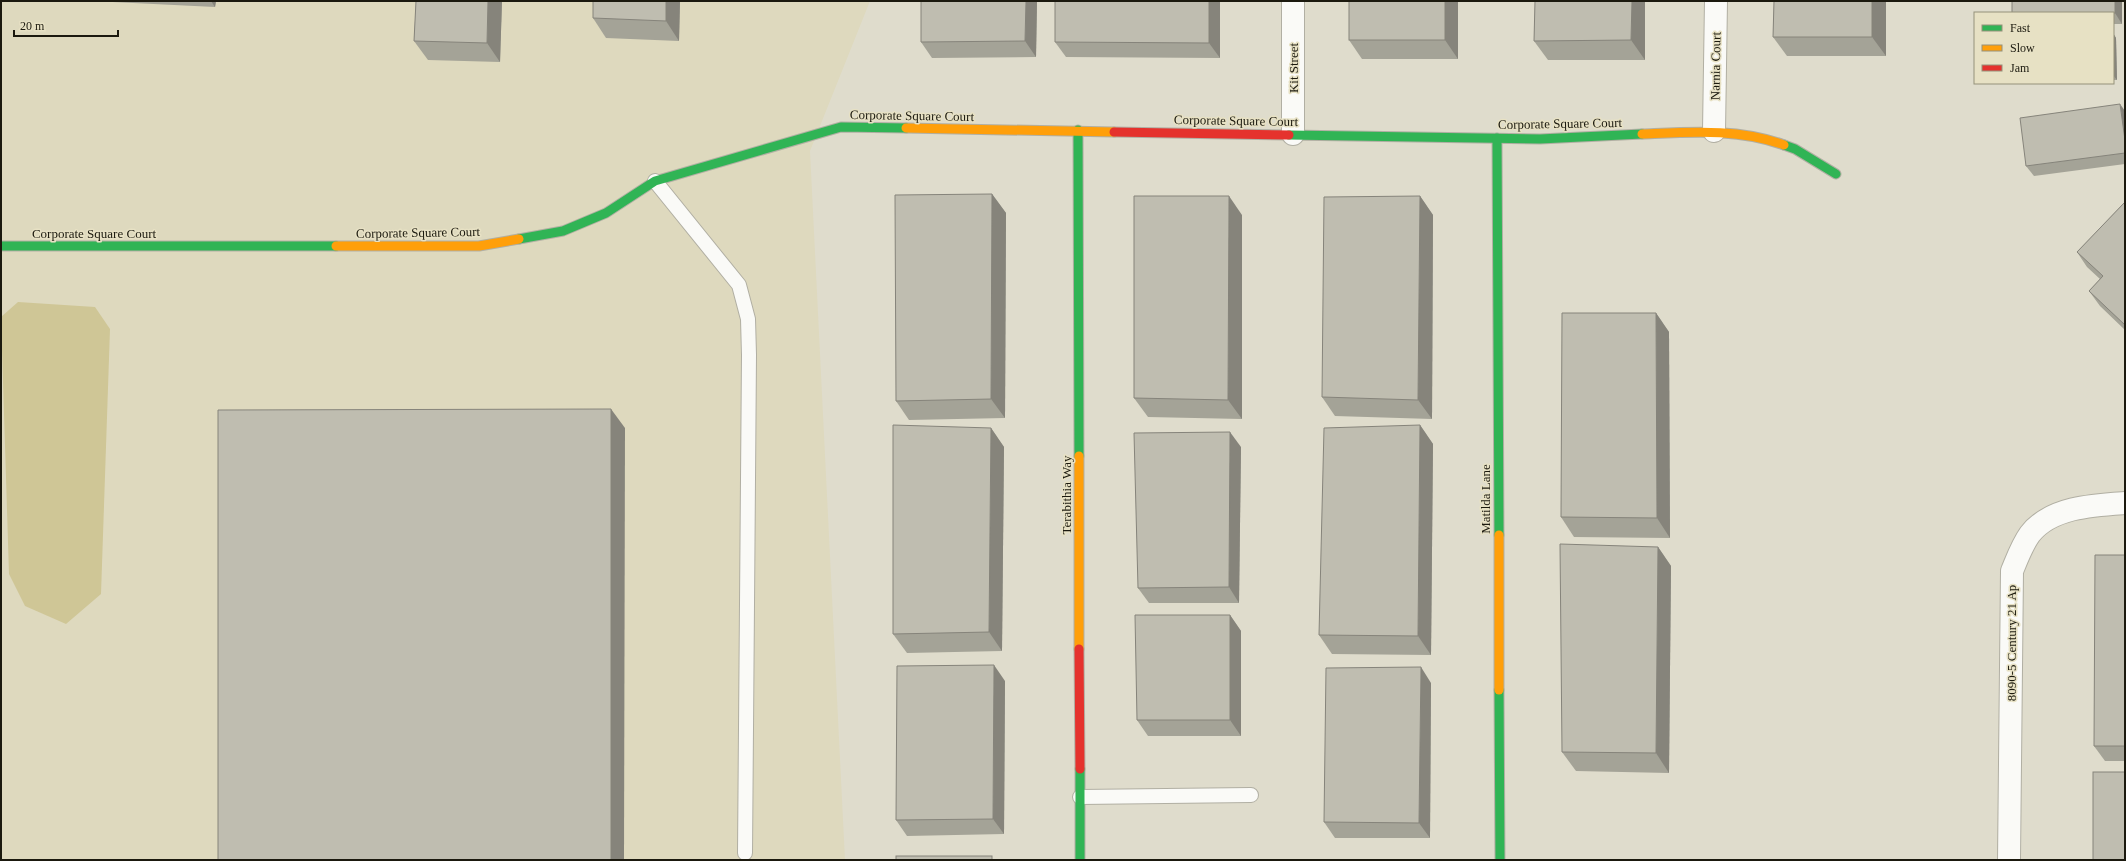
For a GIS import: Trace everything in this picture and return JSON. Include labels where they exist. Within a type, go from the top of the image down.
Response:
[{"type":"street","name":"Kit Street","points":[[1293,1],[1293,134]]},
{"type":"street","name":"Narnia Court","points":[[1714,131],[1716,1]]},
{"type":"street","name":"Corporate Square Court","points":[[1,246],[479,246],[563,232],[606,213],[655,181],[841,127],[1497,138],[1540,138],[1714,131],[1771,140],[1795,149],[1836,174]]},
{"type":"street","name":"Terabithia Way","points":[[1078,130],[1080,860]]},
{"type":"street","name":"Matilda Lane","points":[[1497,138],[1500,860]]},
{"type":"street","name":"8090-5 Century 21 Ap","points":[[2009,860],[2012,571],[2030,534],[2053,516],[2088,505],[2125,503]]},
{"type":"lane","points":[[655,181],[739,285],[748,319],[749,362],[745,853]]},
{"type":"lane","points":[[1080,798],[1251,795]]},
{"type":"shaded area","points":[[1,1],[870,1],[810,151],[845,860],[1,860]]},
{"type":"shaded area","points":[[18,302],[95,307],[110,329],[101,594],[66,624],[25,606],[9,574],[1,317]]},
{"type":"building","points":[[416,1],[488,1],[487,43],[414,41]]},
{"type":"building","points":[[593,1],[666,1],[666,21],[593,18]]},
{"type":"building","points":[[921,1],[1026,1],[1025,41],[921,42]]},
{"type":"building","points":[[1055,1],[1209,1],[1209,43],[1055,42]]},
{"type":"building","points":[[1349,1],[1445,1],[1445,40],[1349,40]]},
{"type":"building","points":[[1535,1],[1632,1],[1631,40],[1534,41]]},
{"type":"building","points":[[1774,1],[1872,1],[1872,37],[1773,37]]},
{"type":"building","points":[[2012,1],[2115,1],[2115,13],[2012,12]]},
{"type":"building","points":[[2120,104],[2125,140],[2125,153],[2026,166],[2020,118]]},
{"type":"building","points":[[992,194],[991,399],[896,401],[895,195]]},
{"type":"building","points":[[1134,196],[1229,196],[1228,400],[1134,398]]},
{"type":"building","points":[[1420,196],[1418,400],[1322,397],[1324,197]]},
{"type":"building","points":[[2125,202],[2125,325],[2089,291],[2103,276],[2077,252]]},
{"type":"building","points":[[1562,313],[1656,313],[1657,518],[1561,517]]},
{"type":"building","points":[[611,409],[611,860],[218,860],[218,410]]},
{"type":"building","points":[[893,425],[991,428],[989,632],[893,634]]},
{"type":"building","points":[[1420,425],[1418,636],[1319,635],[1324,428]]},
{"type":"building","points":[[1230,432],[1229,587],[1138,588],[1134,433]]},
{"type":"building","points":[[1560,544],[1658,547],[1656,753],[1562,752]]},
{"type":"building","points":[[2095,555],[2125,555],[2125,746],[2094,746]]},
{"type":"building","points":[[1135,615],[1230,615],[1230,720],[1137,720]]},
{"type":"building","points":[[994,665],[993,819],[896,820],[897,666]]},
{"type":"building","points":[[1421,667],[1419,823],[1324,822],[1326,668]]},
{"type":"building","points":[[2093,772],[2125,772],[2125,860],[2093,860]]},
{"type":"building","points":[[896,856],[992,856],[992,860],[896,860]]},
{"type":"traffic: fast","points":[[519,239],[563,231],[606,213],[655,181],[841,127],[906,128]]},
{"type":"traffic: fast","points":[[1078,130],[1079,456]]},
{"type":"traffic: fast","points":[[1289,135],[1540,139],[1642,134]]},
{"type":"traffic: fast","points":[[1497,138],[1499,535]]},
{"type":"traffic: fast","points":[[1784,145],[1795,149],[1836,174]]},
{"type":"traffic: fast","points":[[1,246],[336,246]]},
{"type":"traffic: fast","points":[[1499,690],[1500,860]]},
{"type":"traffic: fast","points":[[1080,769],[1080,860]]},
{"type":"traffic: slow","points":[[906,128],[1114,132]]},
{"type":"traffic: slow","points":[[1642,134],[1714,132],[1750,136],[1784,145]]},
{"type":"traffic: slow","points":[[336,246],[479,246],[519,239]]},
{"type":"traffic: slow","points":[[1079,456],[1079,649]]},
{"type":"traffic: slow","points":[[1499,535],[1499,690]]},
{"type":"traffic: jam","points":[[1114,132],[1289,135]]},
{"type":"traffic: jam","points":[[1079,649],[1080,769]]}]
